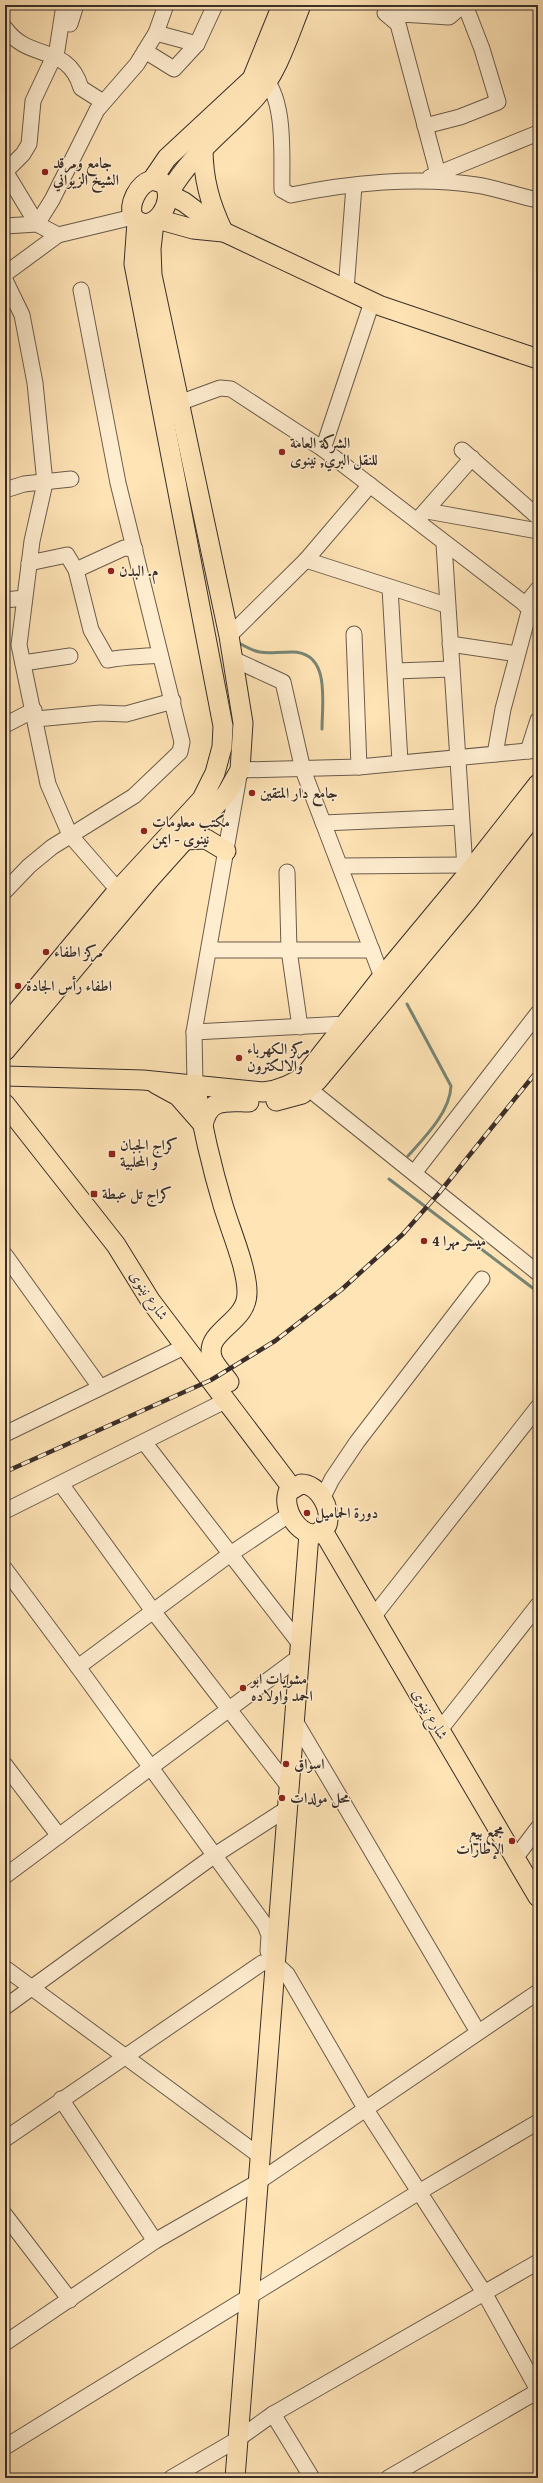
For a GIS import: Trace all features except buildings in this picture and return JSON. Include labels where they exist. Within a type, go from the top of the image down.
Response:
[{"type":"main road","points":[[5,1051],[118,890],[202,798],[215,773],[222,747],[223,726],[134,264],[134,236],[145,220],[166,204],[169,194],[184,169],[202,148],[255,98],[282,5]]},
{"type":"main road","points":[[224,232],[193,229],[145,220],[131,207],[142,185],[152,180],[167,158],[252,79],[262,75],[302,5]]},
{"type":"main road","points":[[202,148],[203,170],[207,192],[224,232]]},
{"type":"main road","points":[[152,180],[162,183],[169,194],[184,202],[224,232],[346,290],[372,302],[538,359]]},
{"type":"main road","points":[[5,1026],[55,980],[184,840],[227,793],[240,770],[243,723],[233,659],[152,275],[151,249],[145,220]]},
{"type":"main road","points":[[282,1095],[306,1074],[465,871],[538,784]]},
{"type":"main road","points":[[203,1126],[210,1108],[222,1102],[259,1103],[282,1095],[309,1089],[468,900],[538,810]]},
{"type":"main road","points":[[184,840],[206,839],[226,851]]},
{"type":"main road","points":[[5,1076],[143,1080],[195,1084],[282,1095]]},
{"type":"main road","points":[[143,1080],[162,1086],[178,1096],[192,1109],[203,1126]]},
{"type":"main road","points":[[195,1084],[216,1181],[247,1287],[246,1302],[242,1312],[218,1334],[212,1345],[214,1362],[298,1486]]},
{"type":"main road","name":"شارع نينوى","points":[[5,1104],[116,1245],[144,1287],[150,1300],[227,1400],[298,1486]]},
{"type":"main road","points":[[144,1287],[157,1296],[186,1331],[198,1337],[218,1334]]},
{"type":"main road","points":[[236,2478],[260,2156],[272,1962],[288,1808],[300,1650],[316,1532],[329,1516],[322,1499],[313,1487],[298,1486]]},
{"type":"main road","points":[[298,1486],[286,1502],[290,1514],[298,1526],[316,1532]]},
{"type":"main road","name":"شارع نينوى","points":[[316,1532],[373,1617],[538,1897]]},
{"type":"street","points":[[64,5],[66,24],[70,39]]},
{"type":"street","points":[[5,167],[10,167],[23,154],[29,144],[33,101],[41,81],[55,56],[66,24],[76,5]]},
{"type":"street","points":[[37,224],[52,200],[102,102],[137,64],[156,33],[166,5]]},
{"type":"street","points":[[145,51],[174,69],[197,44],[215,5]]},
{"type":"street","points":[[425,126],[460,117],[498,102],[482,49],[464,5],[449,17],[385,13],[398,24],[425,126],[432,177]]},
{"type":"street","points":[[5,28],[10,35],[35,51],[55,56],[65,61],[76,72],[81,88],[102,102]]},
{"type":"street","points":[[156,33],[197,44]]},
{"type":"street","points":[[262,75],[280,114],[282,190],[291,195],[432,177],[538,133]]},
{"type":"street","points":[[5,171],[37,224]]},
{"type":"street","points":[[432,177],[477,185],[537,199]]},
{"type":"street","points":[[346,290],[354,186]]},
{"type":"street","points":[[5,274],[58,235],[145,220]]},
{"type":"street","points":[[5,226],[37,224],[58,235]]},
{"type":"street","points":[[5,280],[22,315],[35,383],[45,483],[29,563],[19,645],[35,714],[48,784],[70,835],[118,890]]},
{"type":"street","points":[[5,891],[29,866],[70,835],[134,796],[180,752],[182,742],[173,700],[160,655],[118,483],[81,290]]},
{"type":"street","points":[[323,449],[372,302]]},
{"type":"street","points":[[179,403],[220,388],[231,389],[323,449],[370,485],[421,516],[444,544],[531,609]]},
{"type":"street","points":[[421,516],[467,454],[538,517]]},
{"type":"street","points":[[5,490],[24,484],[45,483],[71,479]]},
{"type":"street","points":[[229,636],[306,560],[370,485]]},
{"type":"street","points":[[421,516],[538,531]]},
{"type":"street","points":[[444,544],[446,605],[450,644],[460,817],[468,900]]},
{"type":"street","points":[[76,570],[124,548],[135,549]]},
{"type":"street","points":[[29,563],[67,555],[76,570],[91,630],[108,660],[125,656],[132,658],[160,655]]},
{"type":"street","points":[[306,560],[446,605]]},
{"type":"street","points":[[390,588],[396,671],[400,762]]},
{"type":"street","points":[[495,754],[503,709],[517,654],[538,589]]},
{"type":"street","points":[[5,600],[24,598]]},
{"type":"street","points":[[354,634],[360,767]]},
{"type":"street","points":[[450,644],[517,654]]},
{"type":"street","points":[[23,664],[70,656]]},
{"type":"street","points":[[233,659],[283,682],[303,770],[382,976]]},
{"type":"street","points":[[396,671],[451,669]]},
{"type":"street","points":[[5,725],[35,714],[126,714],[173,700]]},
{"type":"street","points":[[195,1084],[194,1032],[240,770],[303,770],[360,767],[400,762],[533,751],[538,720]]},
{"type":"street","points":[[323,823],[460,817]]},
{"type":"street","points":[[341,866],[465,871]]},
{"type":"street","points":[[287,872],[289,950],[300,1027]]},
{"type":"street","points":[[208,950],[372,950]]},
{"type":"street","points":[[414,1174],[538,1013]]},
{"type":"street","points":[[194,1032],[346,1024]]},
{"type":"street","points":[[309,1089],[538,1273]]},
{"type":"street","points":[[5,1256],[100,1387]]},
{"type":"street","points":[[322,1499],[334,1475],[357,1442],[482,1278]]},
{"type":"street","points":[[7,1430],[186,1346]]},
{"type":"street","points":[[5,1511],[227,1400]]},
{"type":"street","points":[[373,1617],[538,1407]]},
{"type":"street","points":[[5,1876],[228,1708],[300,1650],[144,1442]]},
{"type":"street","points":[[61,1484],[153,1611],[289,1787]]},
{"type":"street","points":[[78,1667],[229,1555],[290,1514]]},
{"type":"street","points":[[5,1570],[151,1766],[267,1928],[272,1962],[287,1974],[366,2108],[484,2294],[538,2391],[388,2478]]},
{"type":"street","points":[[439,1731],[538,1605]]},
{"type":"street","points":[[294,1719],[478,2032]]},
{"type":"street","points":[[5,1765],[59,1836]]},
{"type":"street","points":[[5,2007],[214,1855],[288,1808]]},
{"type":"street","points":[[516,1858],[538,1828]]},
{"type":"street","points":[[5,2139],[61,2099],[272,1962]]},
{"type":"street","points":[[5,1968],[124,2058],[260,2156]]},
{"type":"street","points":[[5,2343],[155,2241],[258,2182],[538,1992]]},
{"type":"street","points":[[61,2099],[155,2241]]},
{"type":"street","points":[[5,2447],[250,2298],[419,2192],[538,2122]]},
{"type":"street","points":[[5,2215],[70,2300]]},
{"type":"street","points":[[171,2478],[238,2439],[273,2414],[538,2262]]},
{"type":"street","points":[[273,2414],[312,2478]]},
{"type":"waterway","points":[[239,643],[259,652],[292,652],[304,654],[313,660],[319,669],[322,680],[322,729]]},
{"type":"waterway","points":[[407,1004],[451,1086],[450,1096],[436,1124],[408,1156]]},
{"type":"waterway","points":[[389,1179],[538,1292]]},
{"type":"railway","points":[[5,1472],[211,1380],[275,1341],[341,1290],[403,1234],[439,1193],[538,1070]]},
{"type":"place","name":"جامع ومرقد الشيخ الزيواني","points":[[45,172]]},
{"type":"place","name":"الشركة العامة للنقل البري, نينوى","points":[[282,452]]},
{"type":"place","name":"م. البدن","points":[[111,571]]},
{"type":"place","name":"جامع دار المتقين","points":[[252,793]]},
{"type":"place","name":"مكتب معلومات نينوى - ايمن","points":[[144,831]]},
{"type":"place","name":"مركز اطفاء","points":[[46,952]]},
{"type":"place","name":"اطفاء رأس الجادة","points":[[18,986]]},
{"type":"place","name":"مركز الكهرباء والالكترون","points":[[239,1058]]},
{"type":"place","name":"كراج الجبان و المحلبية","points":[[112,1154]]},
{"type":"place","name":"كراج تل عبطة","points":[[94,1194]]},
{"type":"place","name":"ميسر مهرا 4","points":[[424,1241]]},
{"type":"place","name":"دورة الحماميل","points":[[307,1513]]},
{"type":"place","name":"مشويات ابو احمد واولاده","points":[[243,1688]]},
{"type":"place","name":"اسواق","points":[[286,1764]]},
{"type":"place","name":"محل مولدات","points":[[282,1798]]},
{"type":"place","name":"مجمع بيع الإطارات","points":[[512,1841]]}]
